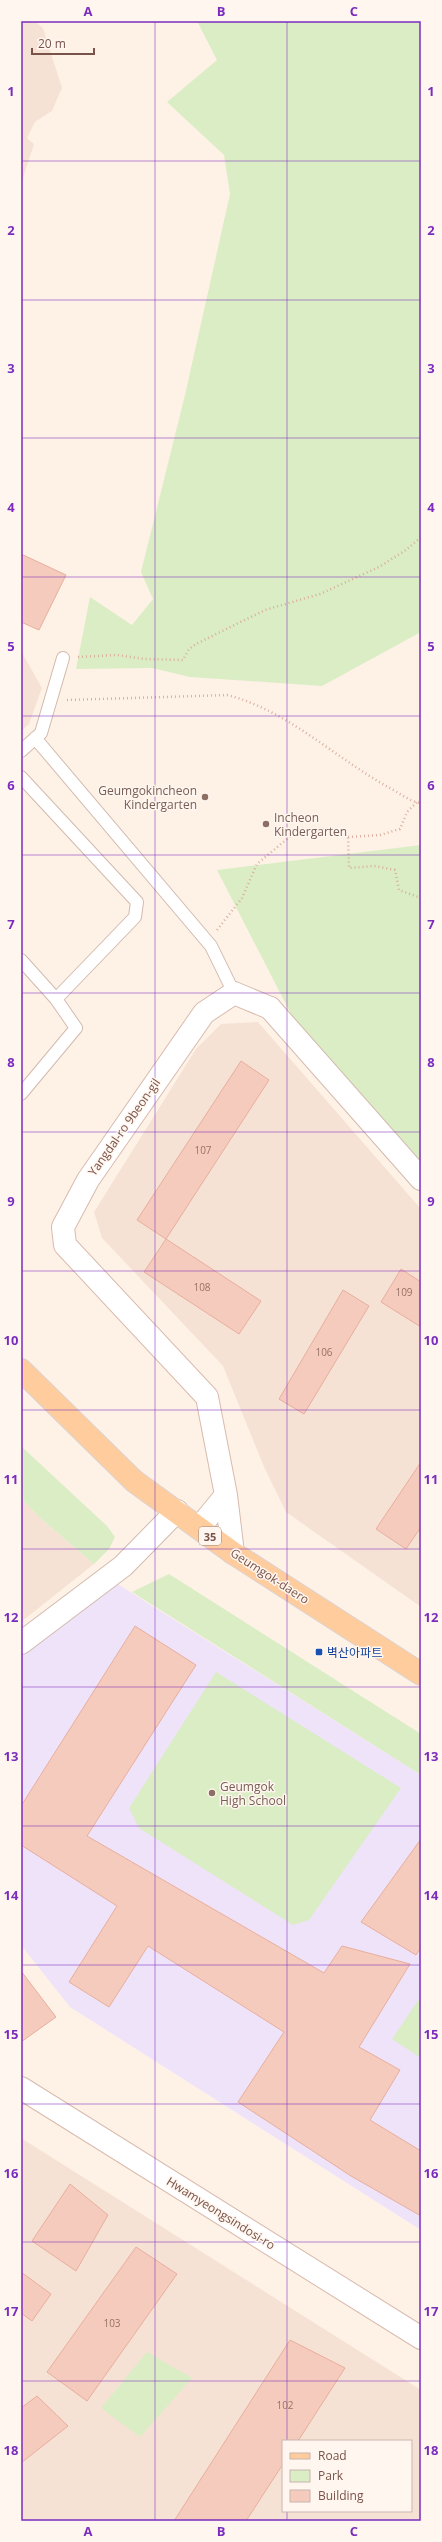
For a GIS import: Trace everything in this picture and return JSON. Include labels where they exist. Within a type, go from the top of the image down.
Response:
[{"type":"main road","name":"Geumgok-daero","points":[[21,1370],[134,1481],[233,1553],[421,1674]]},
{"type":"street","points":[[234,993],[270,1008],[421,1179]]},
{"type":"street","name":"Yangdal-ro 9beon-gil","points":[[233,1553],[226,1495],[207,1397],[65,1245],[63,1227],[88,1180],[204,1013],[234,993]]},
{"type":"street","points":[[199,1528],[226,1495]]},
{"type":"street","points":[[21,1643],[123,1566],[177,1511]]},
{"type":"street","name":"Hwamyeongsindosi-ro","points":[[21,2088],[421,2338]]},
{"type":"lane","points":[[21,751],[41,732],[63,658]]},
{"type":"lane","points":[[35,738],[210,946],[234,993]]},
{"type":"lane","points":[[21,777],[137,902],[135,917],[56,999]]},
{"type":"lane","points":[[21,960],[56,999],[76,1028],[21,1094]]},
{"type":"path","points":[[63,658],[116,655],[144,659],[183,660],[189,649],[196,644],[265,610],[320,594],[379,567],[406,550],[421,537]]},
{"type":"path","points":[[51,701],[194,695],[227,695],[252,701],[280,716],[362,772],[421,803]]},
{"type":"path","points":[[210,946],[216,932],[242,898],[257,864],[279,844],[299,829],[333,829],[348,837],[380,835],[400,829],[407,812],[417,802]]},
{"type":"path","points":[[348,837],[349,868],[374,866],[395,870],[399,890],[421,898]]},
{"type":"shaded area","points":[[21,21],[34,21],[43,28],[62,88],[52,111],[35,122],[27,138],[34,144],[21,184]]},
{"type":"shaded area","points":[[21,651],[42,688],[29,724],[21,731]]},
{"type":"shaded area","points":[[258,1022],[421,1209],[421,1607],[286,1512],[264,1467],[223,1366],[102,1238],[94,1212],[196,1049],[221,1024]]},
{"type":"shaded area","points":[[21,1498],[38,1516],[94,1564],[21,1622]]},
{"type":"shaded area","points":[[116,1583],[421,1775],[421,2230],[70,2007],[21,1945],[21,1656]]},
{"type":"shaded area","points":[[21,2138],[421,2390],[421,2521],[21,2521]]},
{"type":"green space","points":[[197,21],[421,21],[421,632],[322,686],[190,677],[152,668],[76,669],[90,597],[132,625],[153,599],[141,572],[185,395],[230,194],[224,155],[167,102],[217,60]]},
{"type":"green space","points":[[421,845],[421,1161],[292,1016],[217,870]]},
{"type":"green space","points":[[21,1446],[107,1526],[115,1537],[109,1549],[94,1564],[38,1516],[21,1498]]},
{"type":"green space","points":[[169,1574],[421,1734],[421,1775],[132,1592]]},
{"type":"green space","points":[[216,1672],[401,1788],[309,1920],[293,1925],[139,1828],[129,1808]]},
{"type":"green space","points":[[421,1996],[421,2058],[392,2039]]},
{"type":"green space","points":[[147,2352],[192,2378],[140,2437],[101,2408]]},
{"type":"building","points":[[21,554],[66,575],[39,630],[21,622]]},
{"type":"building","points":[[241,1061],[269,1080],[166,1239],[137,1220]]},
{"type":"building","points":[[166,1239],[261,1301],[239,1334],[144,1272]]},
{"type":"building","points":[[401,1269],[421,1282],[421,1327],[381,1302]]},
{"type":"building","points":[[343,1290],[369,1306],[304,1414],[279,1399]]},
{"type":"building","points":[[421,1462],[421,1527],[406,1549],[376,1529]]},
{"type":"building","points":[[135,1626],[196,1665],[87,1836],[324,1973],[342,1946],[410,1964],[359,2047],[400,2070],[370,2120],[421,2151],[421,2216],[351,2176],[238,2102],[284,2032],[148,1946],[109,2007],[69,1982],[117,1906],[21,1845],[21,1806]]},
{"type":"building","points":[[421,1839],[421,1947],[416,1955],[361,1922]]},
{"type":"building","points":[[21,1971],[56,2017],[21,2042]]},
{"type":"building","points":[[70,2184],[108,2215],[76,2271],[32,2241]]},
{"type":"building","points":[[136,2247],[177,2274],[87,2401],[47,2372]]},
{"type":"building","points":[[21,2272],[51,2294],[32,2321],[21,2313]]},
{"type":"building","points":[[290,2340],[345,2368],[299,2440],[282,2440],[282,2466],[246,2521],[174,2521]]},
{"type":"building","points":[[37,2396],[68,2426],[21,2463],[21,2408]]},
{"type":"place","name":"Geumgokincheon Kindergarten","points":[[205,797]]},
{"type":"place","name":"Incheon Kindergarten","points":[[266,824]]},
{"type":"place","name":"벽산아파트","points":[[319,1652]]},
{"type":"place","name":"Geumgok High School","points":[[212,1793]]}]
